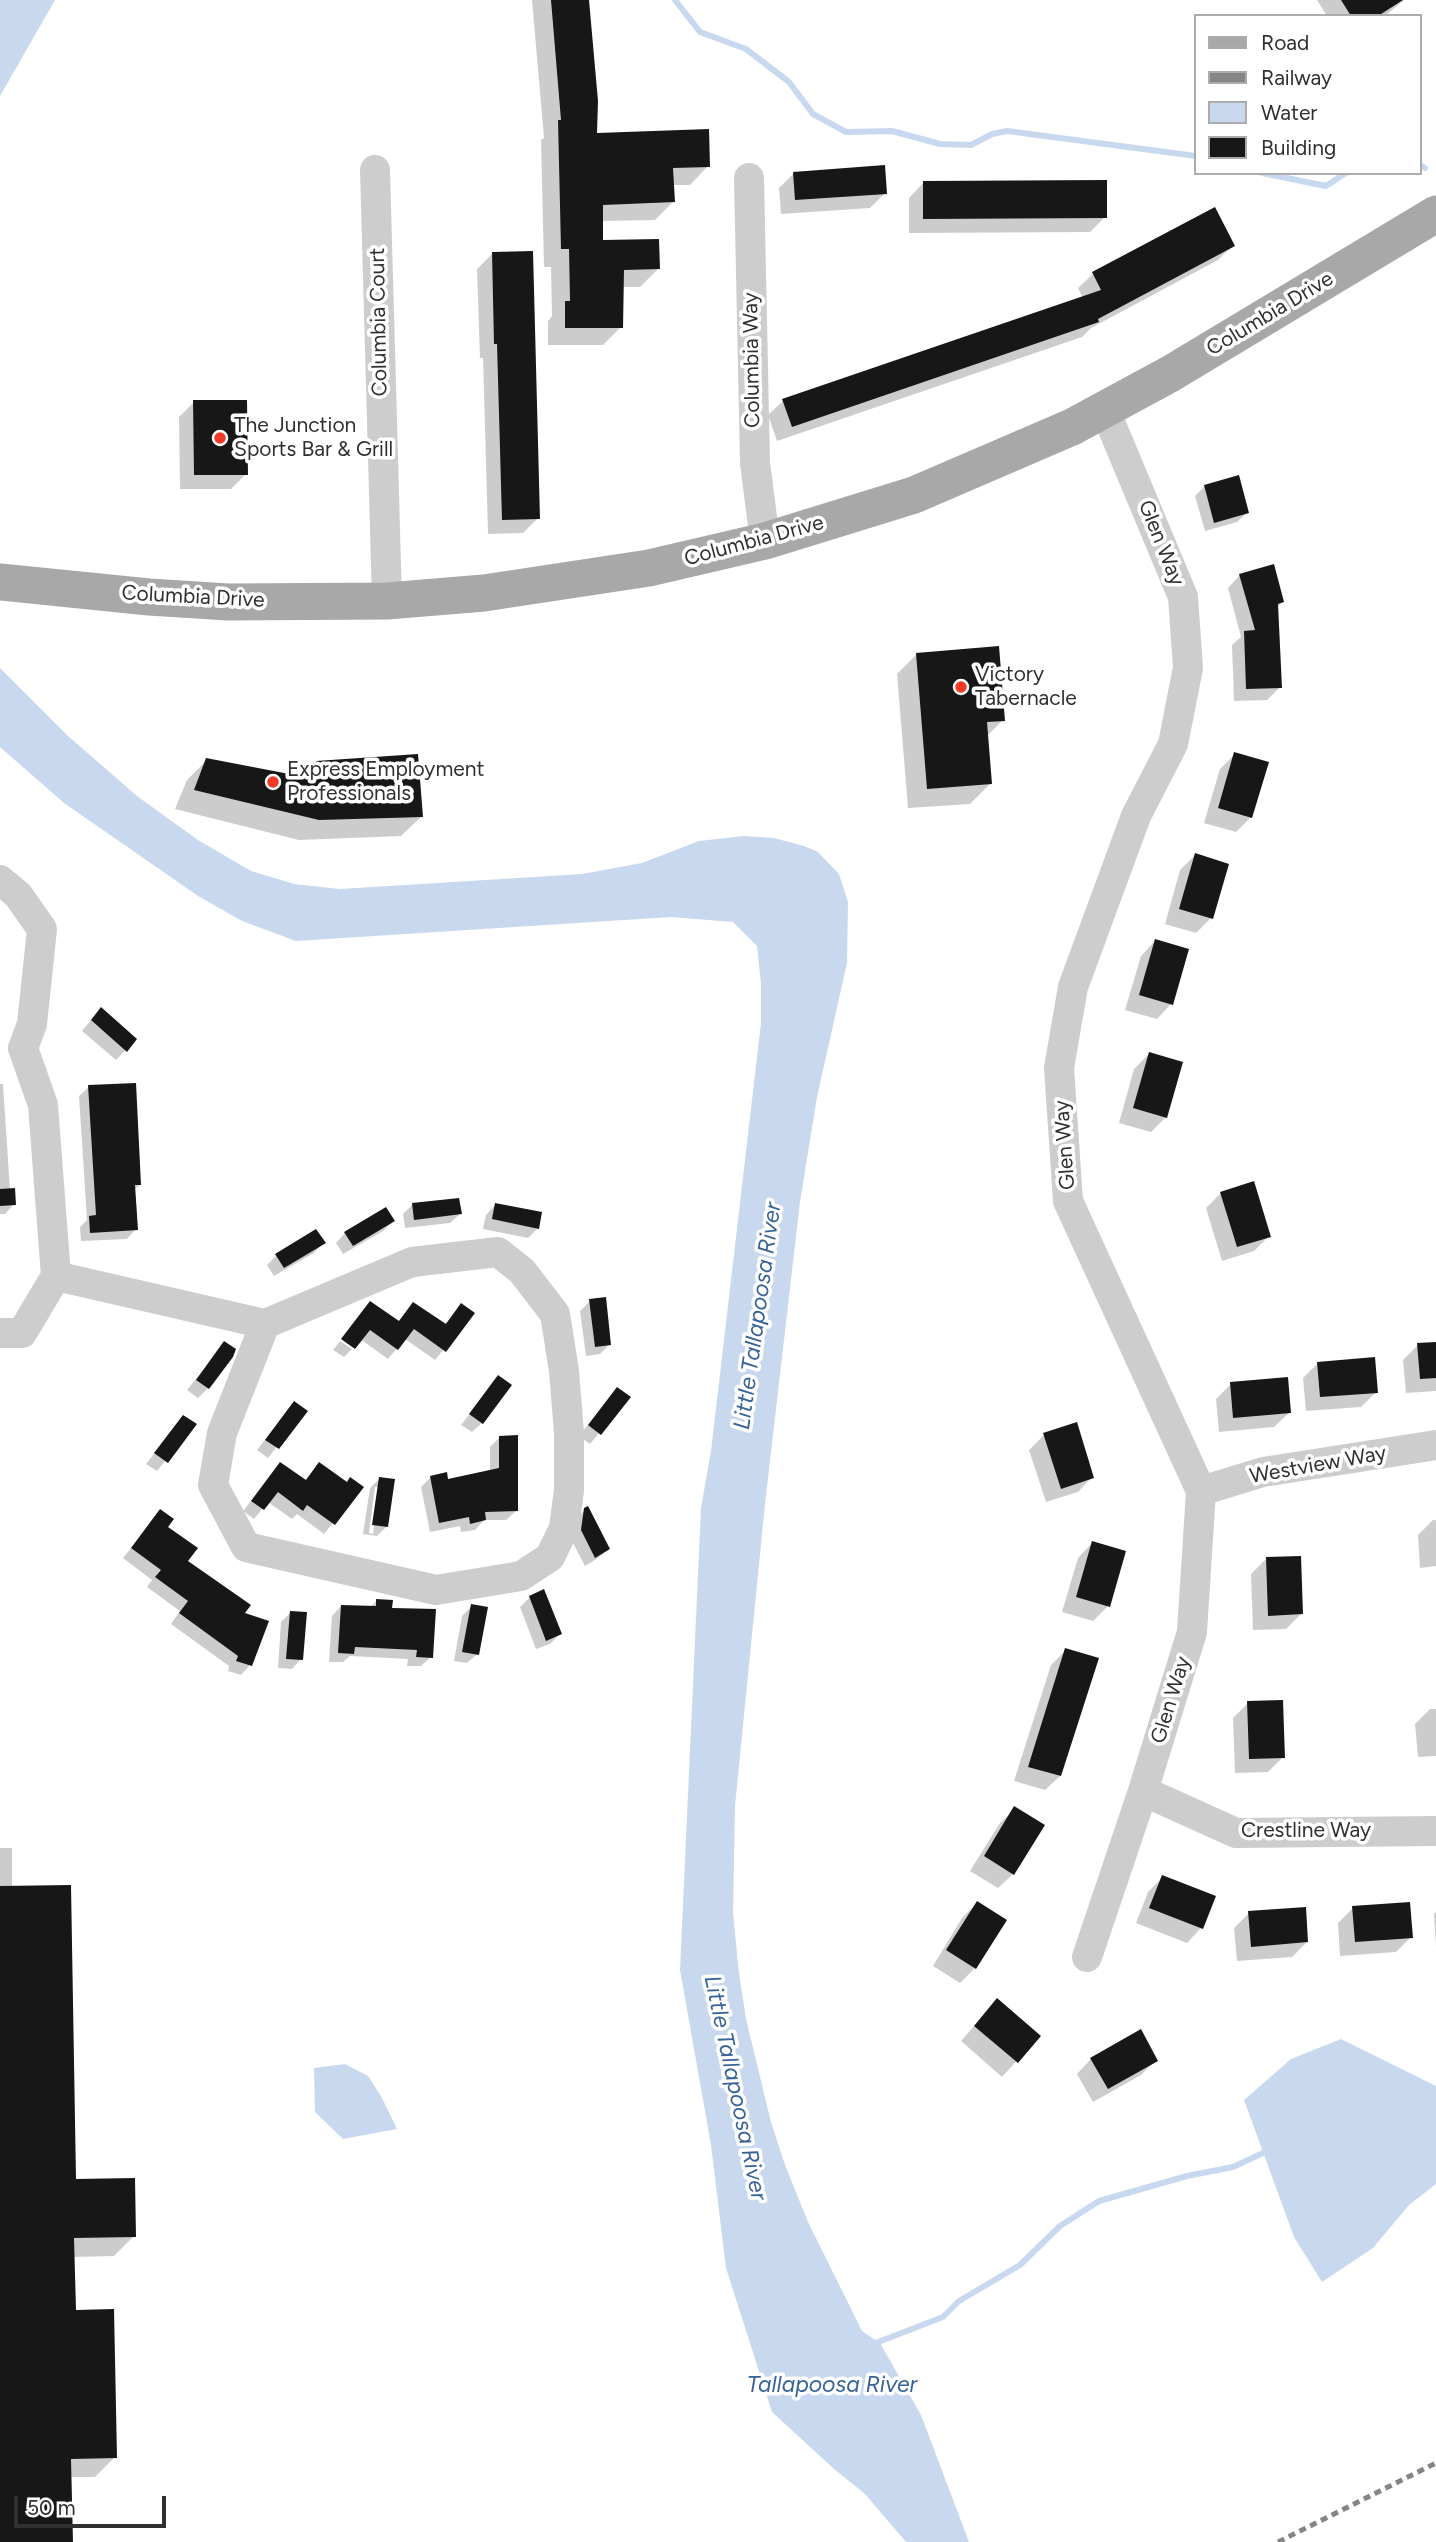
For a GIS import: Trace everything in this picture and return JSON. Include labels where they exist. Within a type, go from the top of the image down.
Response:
[{"type":"main road","name":"Columbia Drive","points":[[0,582],[228,602],[387,601],[484,593],[649,568],[765,541],[914,495],[1072,427],[1170,374],[1436,214]]},
{"type":"street","name":"Columbia Court","points":[[375,170],[387,601]]},
{"type":"street","name":"Columbia Way","points":[[749,178],[755,463],[765,541]]},
{"type":"street","name":"Glen Way","points":[[1087,1956],[1143,1791],[1192,1632],[1201,1491],[1068,1200],[1059,1068],[1073,987],[1136,816],[1173,744],[1188,668],[1183,597],[1105,410]]},
{"type":"street","points":[[0,880],[18,895],[42,929],[32,1024],[11,1046],[43,1105],[56,1276],[22,1333],[0,1333]]},
{"type":"street","points":[[56,1276],[265,1324],[412,1262],[498,1252],[522,1271],[555,1314],[564,1371],[569,1433],[569,1490],[564,1528],[550,1557],[521,1576],[436,1590],[246,1547],[213,1485],[222,1433],[265,1324]]},
{"type":"street","name":"Westview Way","points":[[1201,1491],[1263,1472],[1436,1445]]},
{"type":"street","name":"Crestline Way","points":[[1143,1791],[1236,1833],[1436,1831]]},
{"type":"water","points":[[0,0],[55,0],[0,96]]},
{"type":"water","name":"Tallapoosa River","points":[[0,668],[68,736],[137,796],[198,840],[251,871],[294,884],[340,889],[582,874],[642,863],[699,841],[744,836],[774,838],[804,846],[818,852],[839,874],[848,902],[847,963],[817,1097],[800,1202],[765,1504],[735,1806],[733,1913],[746,2019],[771,2122],[785,2165],[808,2222],[862,2331],[880,2343],[921,2415],[969,2542],[906,2542],[865,2494],[772,2412],[726,2268],[711,2145],[680,1970],[701,1508],[711,1451],[761,1023],[757,946],[733,922],[671,917],[296,941],[242,921],[198,896],[64,803],[0,747]]},
{"type":"water","points":[[1341,2039],[1436,2086],[1436,2184],[1409,2205],[1373,2248],[1322,2282],[1294,2237],[1244,2100],[1291,2059]]},
{"type":"water","points":[[345,2064],[368,2076],[397,2129],[343,2139],[315,2112],[314,2068]]},
{"type":"building","points":[[551,0],[589,0],[598,101],[597,133],[709,129],[710,167],[673,168],[675,202],[603,205],[603,240],[659,239],[660,269],[624,270],[623,328],[565,328],[565,301],[570,301],[569,249],[561,249],[558,120],[561,120]]},
{"type":"building","points":[[1341,0],[1403,0],[1381,14],[1350,14]]},
{"type":"building","points":[[885,165],[887,194],[795,200],[793,172]]},
{"type":"building","points":[[1107,180],[1107,218],[923,219],[923,181]]},
{"type":"building","points":[[1215,207],[1235,246],[1098,319],[1099,322],[792,427],[782,399],[1101,290],[1092,272]]},
{"type":"building","points":[[533,251],[540,519],[502,520],[492,252]]},
{"type":"building","name":"The Junction Sports Bar & Grill","points":[[193,400],[247,400],[248,475],[194,475]]},
{"type":"building","points":[[1239,475],[1249,513],[1214,523],[1204,485]]},
{"type":"building","points":[[1274,564],[1284,602],[1278,604],[1282,688],[1246,689],[1244,631],[1255,630],[1239,574]]},
{"type":"building","name":"Victory Tabernacle","points":[[999,646],[1005,721],[987,722],[992,784],[927,789],[916,653]]},
{"type":"building","points":[[1234,752],[1269,762],[1252,818],[1218,808]]},
{"type":"building","points":[[418,754],[423,817],[319,820],[194,790],[206,758],[310,778],[316,761]]},
{"type":"building","points":[[1195,853],[1229,864],[1213,919],[1179,909]]},
{"type":"building","points":[[1155,939],[1189,949],[1173,1005],[1139,995]]},
{"type":"building","points":[[101,1007],[137,1039],[127,1052],[91,1020]]},
{"type":"building","points":[[1149,1052],[1183,1062],[1167,1118],[1133,1108]]},
{"type":"building","points":[[136,1083],[141,1185],[135,1185],[138,1230],[90,1233],[89,1216],[96,1215],[88,1085]]},
{"type":"building","points":[[1254,1181],[1271,1237],[1237,1247],[1220,1192]]},
{"type":"building","points":[[15,1188],[16,1205],[0,1206],[0,1189]]},
{"type":"building","points":[[459,1198],[462,1214],[414,1220],[412,1203]]},
{"type":"building","points":[[495,1203],[542,1212],[539,1229],[492,1219]]},
{"type":"building","points":[[386,1207],[395,1221],[353,1246],[344,1232]]},
{"type":"building","points":[[316,1229],[326,1243],[284,1268],[275,1254]]},
{"type":"building","points":[[606,1297],[611,1345],[595,1347],[589,1299]]},
{"type":"building","points":[[370,1301],[399,1321],[413,1302],[446,1324],[461,1303],[475,1313],[446,1352],[414,1329],[398,1350],[370,1330],[355,1349],[341,1339]]},
{"type":"building","points":[[224,1341],[236,1349],[209,1389],[196,1380]]},
{"type":"building","points":[[1436,1342],[1436,1378],[1420,1379],[1417,1343]]},
{"type":"building","points":[[1375,1357],[1378,1393],[1320,1397],[1317,1362]]},
{"type":"building","points":[[498,1375],[512,1385],[483,1424],[469,1414]]},
{"type":"building","points":[[1288,1377],[1291,1413],[1233,1418],[1230,1382]]},
{"type":"building","points":[[617,1387],[631,1397],[601,1435],[588,1425]]},
{"type":"building","points":[[294,1401],[308,1411],[279,1449],[265,1440]]},
{"type":"building","points":[[183,1415],[197,1424],[168,1463],[154,1453]]},
{"type":"building","points":[[1077,1422],[1094,1478],[1061,1489],[1043,1433]]},
{"type":"building","points":[[518,1435],[518,1511],[485,1512],[486,1520],[470,1524],[469,1517],[439,1523],[430,1476],[447,1472],[448,1479],[499,1468],[499,1436]]},
{"type":"building","points":[[280,1462],[306,1480],[319,1462],[347,1482],[350,1477],[364,1487],[335,1525],[307,1505],[303,1511],[278,1492],[264,1510],[251,1501]]},
{"type":"building","points":[[379,1477],[395,1479],[388,1527],[372,1525]]},
{"type":"building","points":[[588,1506],[610,1549],[595,1558],[581,1530],[584,1508]]},
{"type":"building","points":[[160,1509],[174,1519],[168,1527],[198,1548],[188,1561],[251,1605],[245,1613],[269,1621],[252,1666],[236,1661],[238,1656],[179,1613],[188,1601],[155,1577],[161,1570],[131,1548]]},
{"type":"building","points":[[1092,1541],[1126,1551],[1110,1607],[1076,1597]]},
{"type":"building","points":[[1301,1556],[1303,1614],[1268,1616],[1266,1557]]},
{"type":"building","points":[[544,1589],[562,1634],[546,1641],[529,1596]]},
{"type":"building","points":[[376,1599],[393,1600],[392,1608],[436,1609],[433,1658],[416,1657],[417,1650],[355,1647],[354,1654],[338,1653],[341,1605],[376,1606]]},
{"type":"building","points":[[471,1604],[488,1607],[479,1655],[462,1652]]},
{"type":"building","points":[[290,1611],[307,1612],[303,1660],[286,1659]]},
{"type":"building","points":[[1065,1648],[1099,1658],[1061,1776],[1028,1767]]},
{"type":"building","points":[[1283,1700],[1285,1758],[1249,1759],[1247,1701]]},
{"type":"building","points":[[1014,1806],[1045,1825],[1014,1875],[984,1856]]},
{"type":"building","points":[[1162,1875],[1216,1896],[1203,1929],[1149,1908]]},
{"type":"building","points":[[71,1885],[76,2179],[135,2178],[136,2237],[74,2238],[76,2310],[114,2309],[117,2458],[71,2459],[73,2542],[0,2542],[0,1886]]},
{"type":"building","points":[[977,1901],[1007,1920],[976,1969],[946,1950]]},
{"type":"building","points":[[1410,1902],[1413,1938],[1355,1942],[1352,1906]]},
{"type":"building","points":[[1306,1907],[1308,1942],[1251,1947],[1248,1911]]},
{"type":"building","points":[[997,1998],[1041,2036],[1018,2063],[974,2026]]},
{"type":"building","points":[[1141,2029],[1158,2061],[1108,2089],[1090,2058]]},
{"type":"waterway","points":[[675,0],[700,32],[746,49],[789,82],[813,114],[846,132],[892,131],[940,144],[971,145],[992,134],[1007,131],[1194,156]]},
{"type":"waterway","points":[[1272,175],[1326,186],[1343,175]]},
{"type":"waterway","points":[[873,2344],[943,2317],[959,2301],[1020,2265],[1060,2226],[1099,2201],[1187,2176],[1233,2167],[1263,2153]]},
{"type":"railway","points":[[1278,2542],[1436,2463]]},
{"type":"place","name":"The Junction Sports Bar & Grill","points":[[220,438]]},
{"type":"place","name":"Victory Tabernacle","points":[[961,687]]},
{"type":"place","name":"Express Employment Professionals","points":[[273,782]]},
{"type":"water label","name":"Little Tallapoosa River","points":[[758,1316]]},
{"type":"water label","name":"Little Tallapoosa River","points":[[735,2088]]}]
